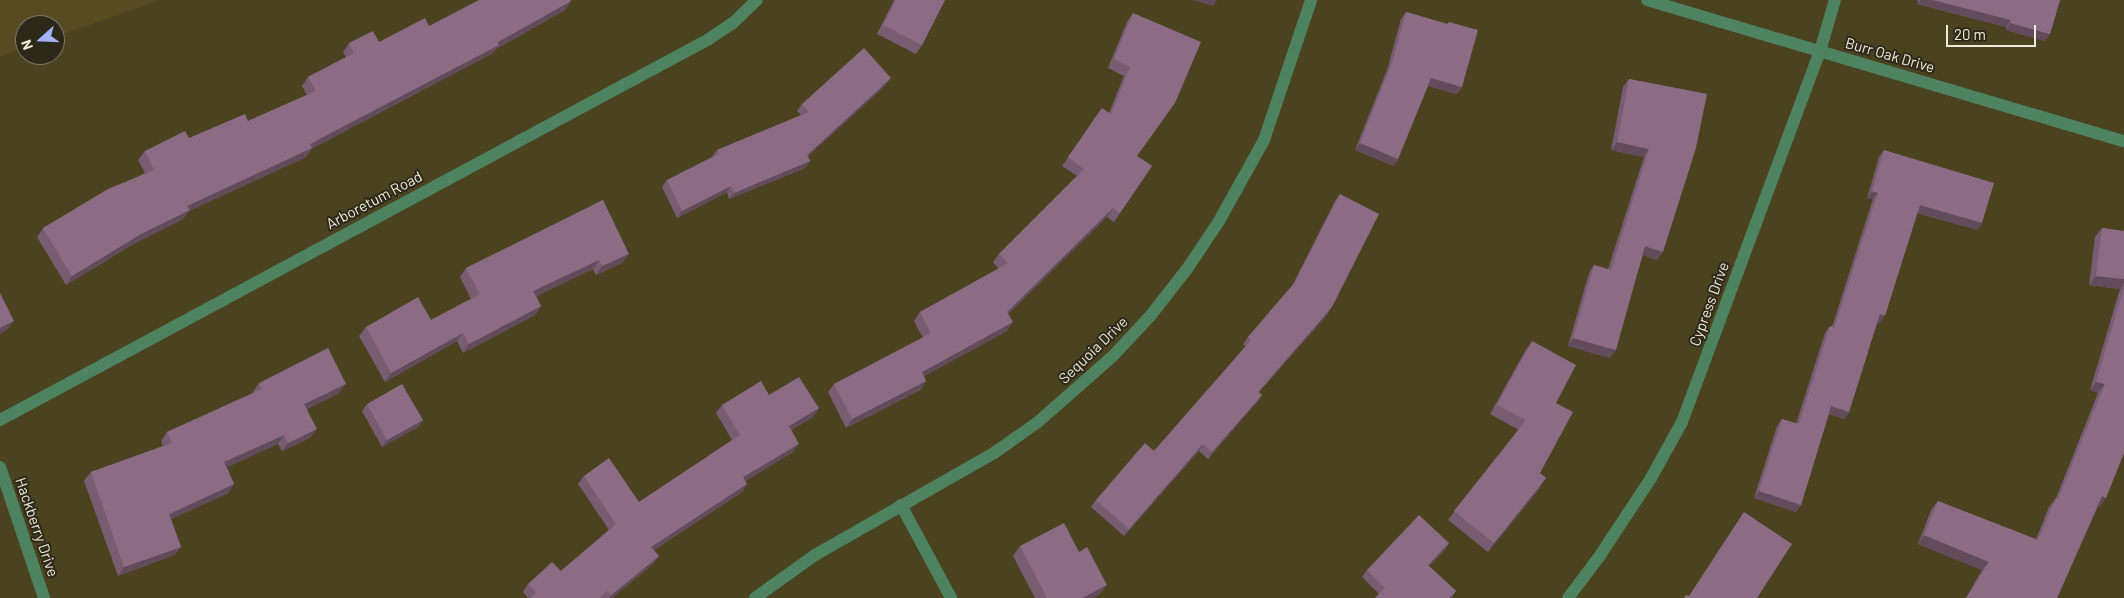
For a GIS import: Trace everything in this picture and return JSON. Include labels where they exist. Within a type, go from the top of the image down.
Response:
[{"type":"street","name":"Arboretum Road","points":[[0,420],[709,39],[733,23],[757,0]]},
{"type":"street","name":"Sequoia Drive","points":[[755,598],[814,555],[994,453],[1038,422],[1114,355],[1151,315],[1187,269],[1219,221],[1264,140],[1311,0]]},
{"type":"street","name":"Burr Oak Drive","points":[[1647,0],[2124,141]]},
{"type":"street","name":"Cypress Drive","points":[[1568,598],[1599,557],[1646,486],[1682,422],[1820,51],[1835,0]]},
{"type":"street","name":"Hackberry Drive","points":[[0,467],[44,598]]},
{"type":"street","points":[[901,505],[951,598]]},
{"type":"shaded area","points":[[0,0],[160,0],[65,33],[65,15],[15,15],[15,51],[0,56]]},
{"type":"building","points":[[479,0],[571,1],[498,42],[499,45],[310,144],[312,148],[187,206],[190,210],[141,234],[72,276],[43,228],[108,189],[154,170],[145,151],[185,131],[189,138],[245,114],[248,121],[316,91],[308,77],[354,53],[349,43],[373,31],[379,42],[425,18],[429,26]]},
{"type":"building","points":[[896,0],[945,0],[922,45],[883,25]]},
{"type":"building","points":[[1933,0],[2060,0],[2050,34],[2010,23],[2011,20]]},
{"type":"building","points":[[1406,12],[1478,30],[1462,87],[1431,78],[1398,159],[1360,143],[1392,63]]},
{"type":"building","points":[[1133,13],[1201,42],[1175,103],[1137,156],[1152,166],[1120,213],[1113,208],[1007,312],[1013,322],[922,372],[926,381],[852,419],[834,384],[931,333],[920,312],[1008,263],[999,254],[1084,169],[1068,157],[1102,108],[1111,114],[1130,67],[1114,59]]},
{"type":"building","points":[[864,48],[891,78],[807,155],[810,161],[734,193],[731,186],[682,211],[667,180],[719,154],[717,150],[809,112],[802,104]]},
{"type":"building","points":[[1629,79],[1707,94],[1696,148],[1663,252],[1645,246],[1616,350],[1573,338],[1594,265],[1611,270],[1649,149],[1617,142]]},
{"type":"building","points":[[1884,150],[1994,183],[1982,223],[1920,205],[1885,316],[1880,314],[1849,412],[1831,406],[1801,505],[1759,491],[1782,419],[1799,424],[1830,326],[1834,328],[1878,193],[1872,191]]},
{"type":"building","points":[[1340,194],[1379,214],[1332,307],[1258,392],[1262,395],[1212,452],[1203,444],[1129,529],[1096,500],[1145,443],[1154,451],[1251,340],[1248,337],[1295,282]]},
{"type":"building","points":[[603,200],[629,254],[602,266],[599,260],[533,291],[541,306],[469,344],[463,333],[391,373],[366,327],[418,297],[431,320],[480,294],[466,268]]},
{"type":"building","points":[[2102,228],[2124,231],[2124,279],[2096,276]]},
{"type":"building","points":[[2124,287],[2124,453],[2106,498],[2102,496],[2057,598],[1966,598],[1989,562],[1924,535],[1938,501],[2038,540],[2056,498],[2058,499],[2105,384],[2096,382]]},
{"type":"building","points":[[0,293],[14,321],[0,328]]},
{"type":"building","points":[[1532,341],[1576,365],[1556,403],[1573,412],[1540,473],[1546,478],[1494,543],[1454,511],[1526,420],[1497,405]]},
{"type":"building","points":[[328,348],[346,384],[304,404],[317,429],[288,443],[284,435],[224,462],[234,484],[169,514],[181,547],[124,567],[91,472],[172,443],[167,432],[262,389],[259,383]]},
{"type":"building","points":[[799,377],[819,408],[789,426],[799,444],[743,477],[747,484],[651,547],[659,556],[611,595],[607,591],[599,598],[530,598],[536,593],[528,584],[552,562],[561,571],[616,524],[584,476],[609,458],[639,502],[740,435],[722,405],[761,381],[769,395]]},
{"type":"building","points":[[402,384],[423,420],[387,440],[367,404]]},
{"type":"building","points":[[1744,512],[1792,544],[1757,598],[1684,598],[1686,595],[1689,596]]},
{"type":"building","points":[[1419,515],[1449,543],[1428,565],[1456,591],[1449,598],[1375,598],[1385,588],[1367,570]]},
{"type":"building","points":[[1064,523],[1079,552],[1087,547],[1107,585],[1082,598],[1047,598],[1020,546]]}]
